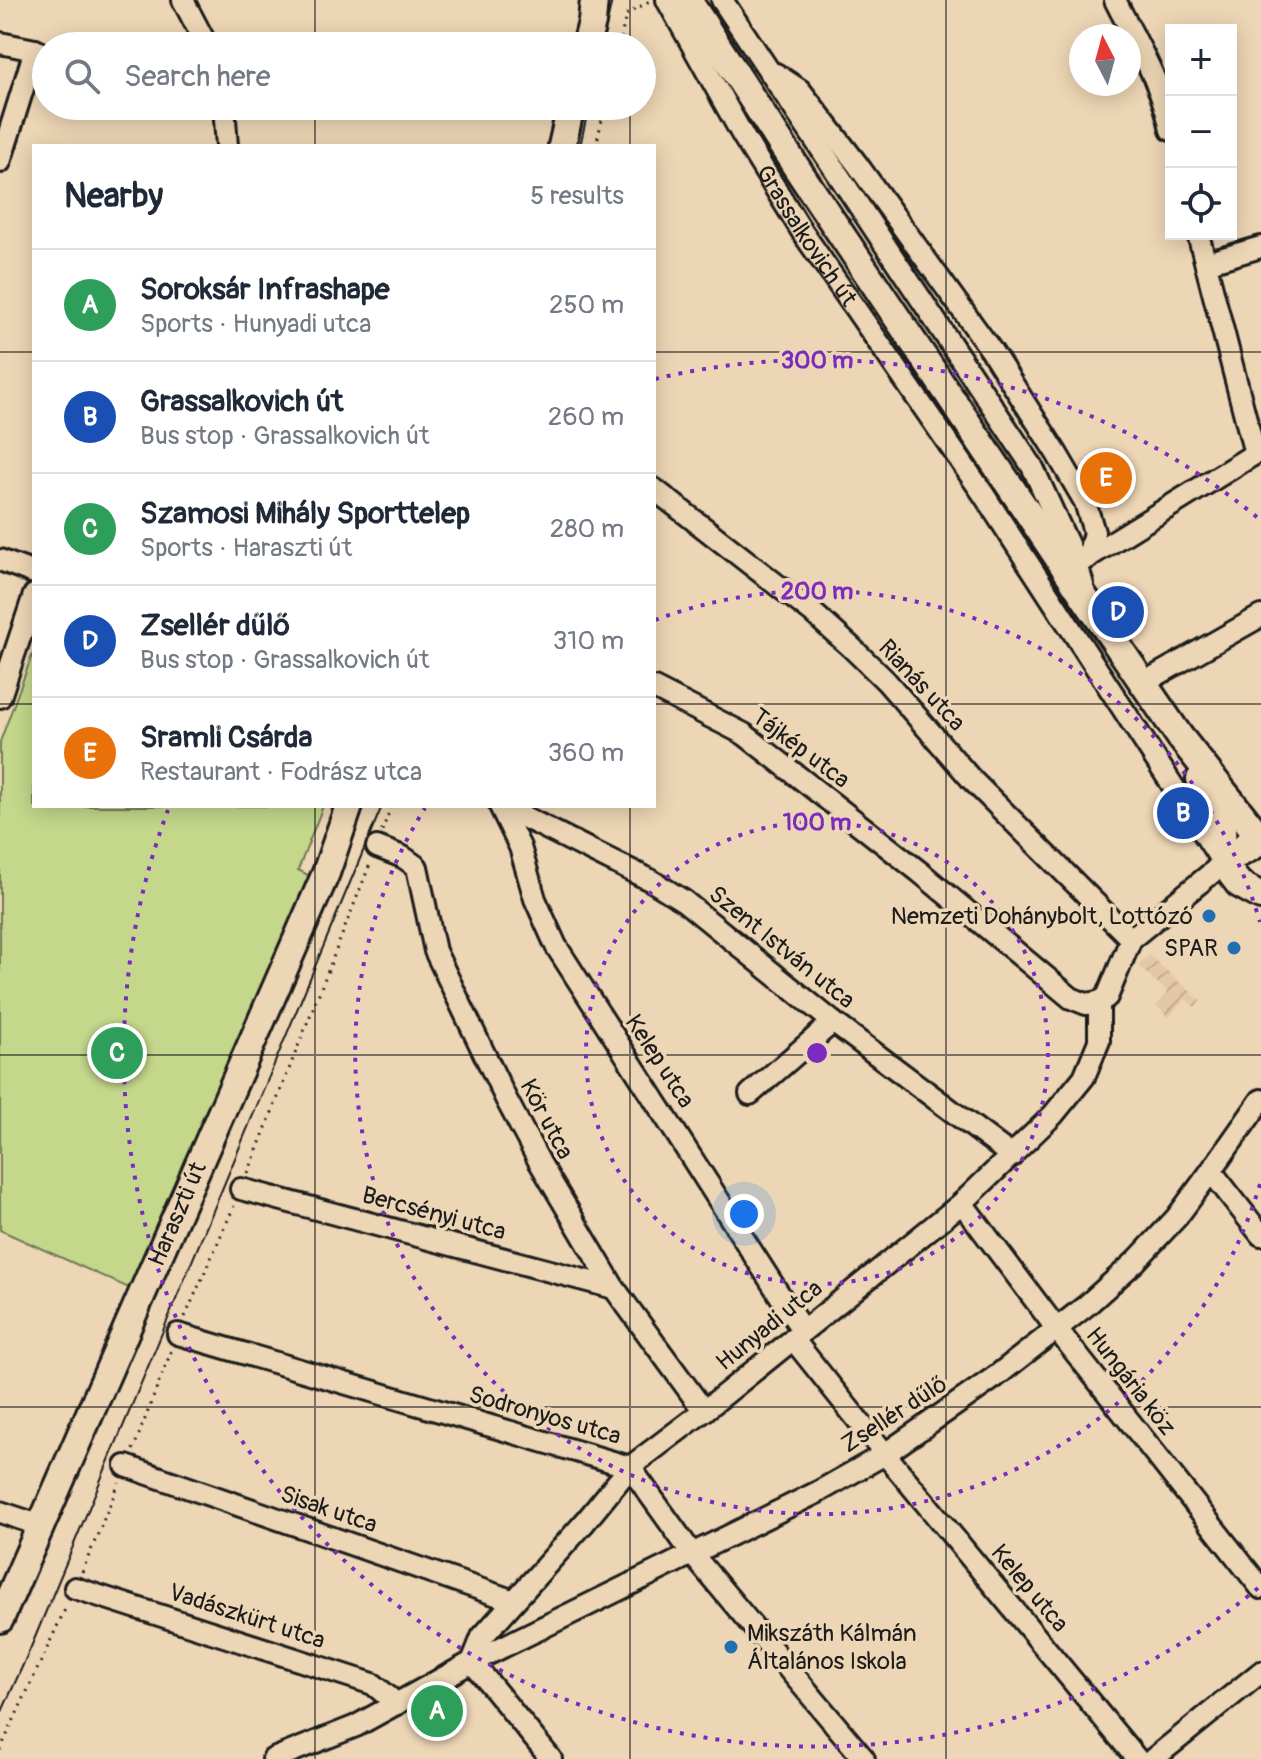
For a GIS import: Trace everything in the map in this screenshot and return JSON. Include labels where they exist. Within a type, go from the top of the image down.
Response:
[{"type":"main road","points":[[590,32],[594,0]]},
{"type":"main road","name":"Grassalkovich út","points":[[688,0],[1087,601],[1180,737],[1260,838]]},
{"type":"main road","points":[[562,144],[568,120]]},
{"type":"main road","points":[[1180,737],[1222,827],[1223,863],[1239,884],[1261,896]]},
{"type":"main road","name":"Haraszti út","points":[[0,1619],[320,887],[348,808]]},
{"type":"street","points":[[183,0],[200,32]]},
{"type":"street","name":"Grassalkovich út","points":[[667,0],[743,136],[803,233],[982,492],[1223,863],[1249,838],[1260,838]]},
{"type":"street","name":"Grassalkovich út","points":[[722,0],[1032,466],[1082,561],[1087,601]]},
{"type":"street","points":[[1115,0],[1161,92],[1165,107]]},
{"type":"street","points":[[0,43],[32,50]]},
{"type":"street","name":"Grassalkovich út","points":[[769,70],[800,90],[991,350],[1085,502],[1094,532],[1082,561]]},
{"type":"street","points":[[0,162],[32,76]]},
{"type":"street","points":[[225,120],[227,144]]},
{"type":"street","points":[[1082,561],[1258,452],[1200,240]]},
{"type":"street","points":[[1206,263],[1261,247]]},
{"type":"street","name":"Rianás utca","points":[[656,491],[813,613],[851,647],[886,681],[972,780],[1131,939]]},
{"type":"street","points":[[0,560],[32,572]]},
{"type":"street","points":[[2,684],[32,601]]},
{"type":"street","points":[[1143,683],[1261,616]]},
{"type":"street","name":"Tájkép utca","points":[[656,689],[744,734],[921,873],[1071,998],[1086,1004],[1099,1002]]},
{"type":"street","name":"Kelep utca","points":[[502,808],[520,847],[535,899],[556,946],[797,1334],[885,1454],[1137,1759]]},
{"type":"street","name":"Szent István utca","points":[[505,808],[652,881],[684,901],[833,1022],[1012,1156]]},
{"type":"street","name":"Kör utca","points":[[377,847],[403,857],[417,867],[435,951],[533,1151],[614,1288],[704,1411]]},
{"type":"street","points":[[1099,1002],[1107,997],[1131,939],[1223,863]]},
{"type":"street","name":"Hunyadi utca","points":[[472,1662],[482,1637],[630,1467],[962,1203],[1053,1115],[1084,1077],[1099,1041],[1099,1002]]},
{"type":"street","points":[[750,1094],[833,1022]]},
{"type":"street","name":"Zsellér dűlő","points":[[472,1662],[818,1492],[885,1454],[995,1377],[1087,1305],[1136,1261],[1177,1217],[1261,1100]]},
{"type":"street","points":[[1211,1171],[1261,1235]]},
{"type":"street","name":"Bercsényi utca","points":[[241,1189],[614,1288]]},
{"type":"street","name":"Hungária köz","points":[[962,1203],[1056,1328],[1261,1588]]},
{"type":"street","name":"Sodronyos utca","points":[[178,1334],[630,1467],[693,1555],[864,1759]]},
{"type":"street","name":"Sisak utca","points":[[126,1466],[514,1601]]},
{"type":"street","points":[[0,1512],[42,1526]]},
{"type":"street","name":"Vadászkürt utca","points":[[75,1588],[373,1684],[397,1704]]},
{"type":"street","points":[[273,1759],[313,1752],[472,1662],[551,1759]]},
{"type":"street","points":[[1153,1759],[1261,1672]]},
{"type":"path","points":[[622,32],[626,15],[651,0]]},
{"type":"path","points":[[596,144],[602,120]]},
{"type":"path","points":[[0,1750],[75,1588],[141,1431],[178,1334],[241,1189],[390,808]]},
{"type":"shaded area","points":[[1149,955],[1201,1001],[1195,1007],[1185,999],[1169,1017],[1156,1006],[1168,992],[1138,966]]},
{"type":"green space","points":[[32,655],[32,808],[322,808],[298,870],[310,876],[131,1289],[0,1230],[0,742]]},
{"type":"waterway","points":[[0,571],[17,577]]},
{"type":"tram line","points":[[605,32],[612,0]]},
{"type":"tram line","points":[[580,144],[586,120]]},
{"type":"tram line","points":[[0,1716],[381,808]]},
{"type":"place","name":"Sramli Csárda","points":[[1106,478]]},
{"type":"place","name":"Zsellér dűlő","points":[[1118,612]]},
{"type":"place","name":"Grassalkovich út","points":[[1183,813]]},
{"type":"place","name":"Nemzeti Dohánybolt, Lottózó","points":[[1209,916]]},
{"type":"place","name":"SPAR","points":[[1234,948]]},
{"type":"place","name":"Szamosi Mihály Sporttelep","points":[[117,1053]]},
{"type":"place","name":"Mikszáth Kálmán Általános Iskola","points":[[731,1647]]},
{"type":"place","name":"Soroksár Infrashape","points":[[437,1711]]}]
